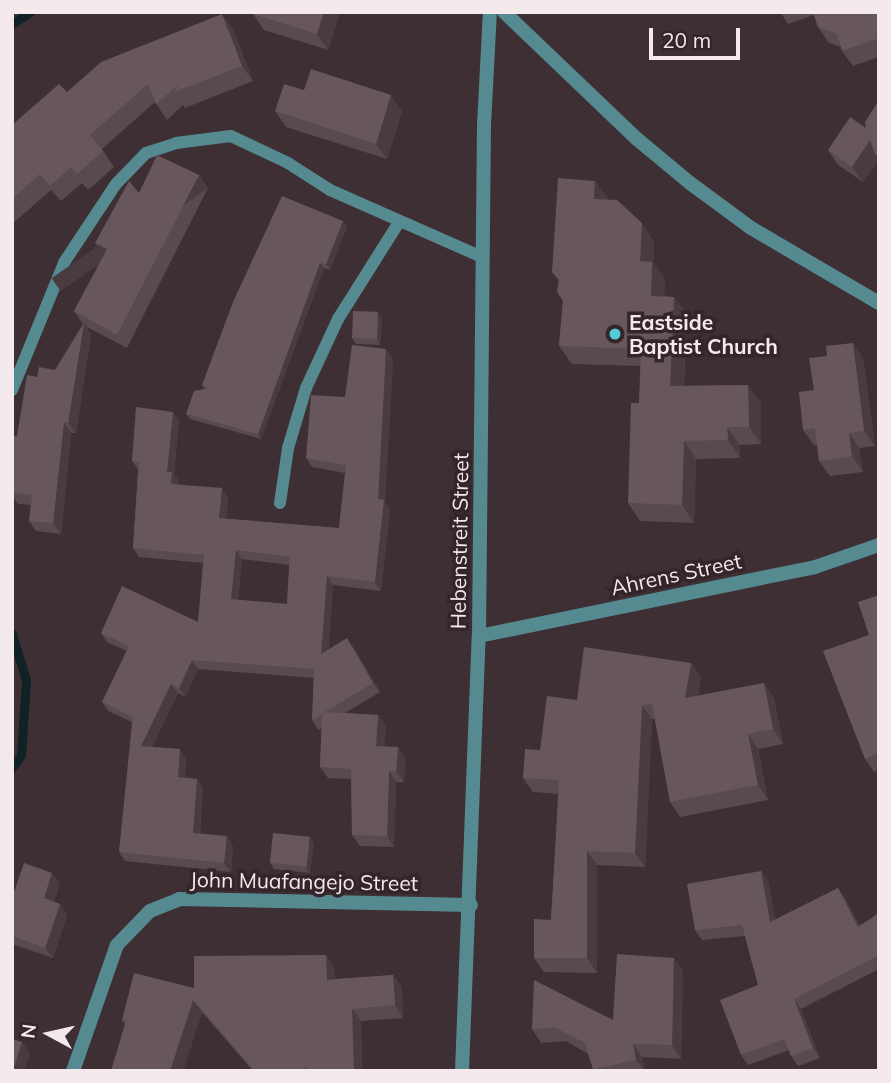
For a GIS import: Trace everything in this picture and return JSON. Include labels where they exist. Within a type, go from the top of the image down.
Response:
[{"type":"street","name":"Hebenstreit Street","points":[[462,1071],[471,905],[479,636],[482,257],[490,12]]},
{"type":"street","points":[[504,12],[637,139],[690,183],[751,228],[879,303]]},
{"type":"street","name":"Ahrens Street","points":[[479,636],[815,567],[879,545]]},
{"type":"street","name":"John Muafangejo Street","points":[[73,1071],[117,945],[150,911],[179,899],[471,905]]},
{"type":"lane","points":[[12,390],[65,261],[117,184],[146,153],[176,143],[230,136],[399,222],[482,257]]},
{"type":"lane","points":[[280,503],[288,448],[306,388],[338,319],[399,222]]},
{"type":"building","points":[[253,12],[324,12],[317,34]]},
{"type":"building","points":[[813,12],[879,12],[879,38],[842,51],[837,34],[818,27]]},
{"type":"building","points":[[222,14],[242,66],[174,92],[179,84],[156,104],[148,84],[90,135],[103,151],[77,174],[71,167],[50,186],[40,174],[12,199],[12,125],[59,84],[67,92],[101,62]]},
{"type":"building","points":[[311,69],[391,95],[376,144],[275,111],[284,84],[304,90]]},
{"type":"building","points":[[879,100],[879,157],[875,154],[870,140],[852,167],[828,150],[850,117],[866,128],[865,122]]},
{"type":"building","points":[[157,155],[199,175],[117,335],[74,311],[107,249],[95,243],[129,181],[139,193]]},
{"type":"building","points":[[558,178],[595,181],[594,199],[617,200],[642,223],[640,261],[652,262],[651,296],[674,297],[670,386],[748,385],[749,427],[727,427],[728,440],[684,441],[682,505],[628,503],[631,403],[639,403],[641,349],[559,346],[563,300],[557,292],[559,279],[552,272]]},
{"type":"building","points":[[282,196],[343,221],[326,264],[320,263],[258,434],[186,414],[194,391],[209,388],[202,385],[233,302]]},
{"type":"building","points":[[353,311],[378,312],[377,339],[352,338]]},
{"type":"building","points":[[84,323],[68,423],[64,422],[53,523],[29,521],[32,495],[12,493],[12,436],[17,436],[27,375],[37,377],[39,367],[55,370]]},
{"type":"building","points":[[853,343],[864,431],[849,433],[852,456],[819,461],[815,428],[803,430],[799,392],[814,390],[809,358],[827,356],[826,346]]},
{"type":"building","points":[[352,345],[386,349],[378,499],[384,500],[375,582],[327,576],[321,654],[347,638],[373,683],[312,720],[314,669],[192,660],[179,688],[171,684],[141,746],[180,749],[178,777],[197,779],[193,833],[227,836],[224,863],[119,852],[133,717],[102,702],[129,646],[101,633],[122,586],[198,622],[204,555],[133,548],[139,462],[132,461],[136,407],[173,412],[167,472],[172,472],[171,484],[222,488],[219,518],[339,528],[346,465],[306,458],[311,395],[345,397]],"holes":[[[236,550],[290,557],[287,604],[231,599]]]},
{"type":"building","points":[[879,595],[879,753],[865,759],[823,651],[869,635],[858,602]]},
{"type":"building","points":[[584,647],[691,663],[685,698],[764,683],[773,729],[748,734],[758,785],[670,802],[652,704],[642,705],[635,853],[587,851],[587,958],[534,958],[534,919],[551,920],[559,780],[523,778],[525,749],[540,750],[547,696],[577,700]]},
{"type":"building","points":[[322,712],[378,715],[376,746],[398,747],[396,771],[389,771],[387,836],[352,835],[351,769],[320,767]]},
{"type":"building","points":[[273,833],[310,837],[307,867],[270,863]]},
{"type":"building","points":[[24,863],[52,873],[44,898],[60,904],[45,948],[12,936],[12,898]]},
{"type":"building","points":[[761,871],[770,922],[838,888],[858,927],[879,913],[879,955],[794,999],[813,1048],[791,1056],[784,1039],[741,1055],[720,1000],[758,985],[742,925],[695,930],[687,884]]},
{"type":"building","points":[[617,954],[674,958],[672,1045],[633,1044],[636,1060],[593,1069],[585,1043],[556,1028],[532,1029],[534,980],[613,1020]]},
{"type":"building","points":[[326,955],[327,980],[393,975],[395,1005],[352,1009],[354,1071],[306,1071],[307,1066],[301,1071],[255,1071],[193,1000],[170,1071],[111,1071],[126,1021],[122,1020],[134,973],[194,988],[194,956]]},
{"type":"building","points":[[12,1039],[22,1042],[13,1071],[12,1071]]},
{"type":"waterway","points":[[12,24],[30,12]]},
{"type":"waterway","points":[[12,634],[26,680],[21,755],[12,768]]},
{"type":"place","name":"Eastside Baptist Church","points":[[615,334]]}]
